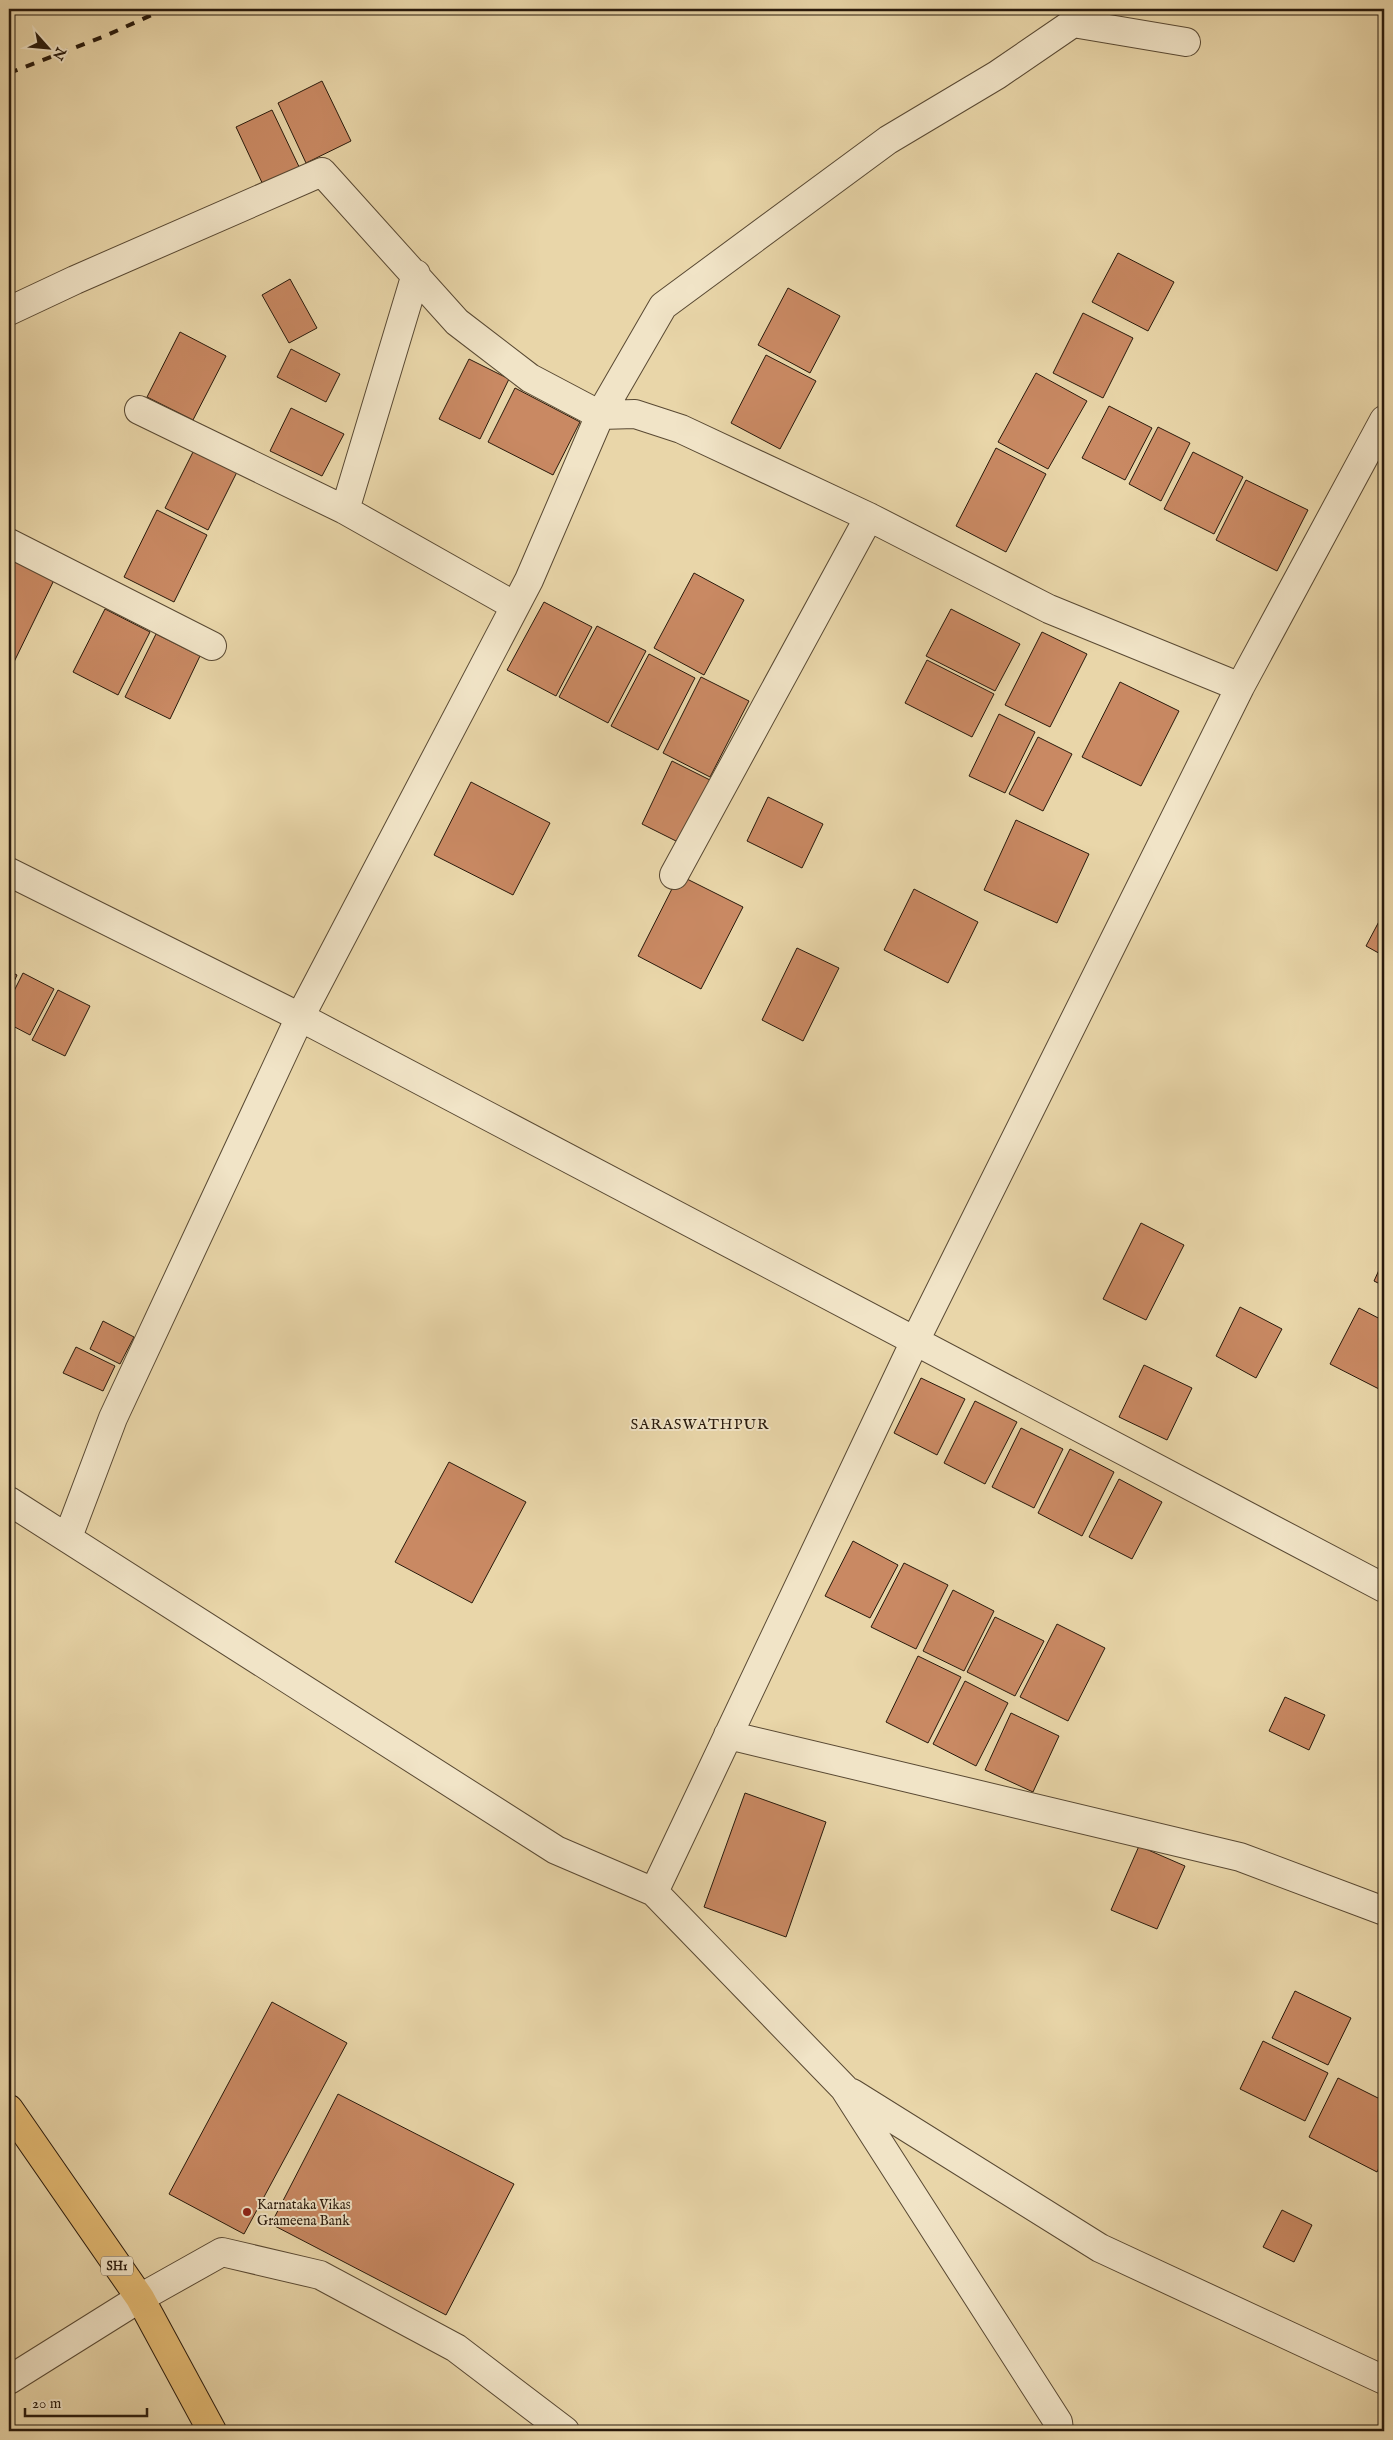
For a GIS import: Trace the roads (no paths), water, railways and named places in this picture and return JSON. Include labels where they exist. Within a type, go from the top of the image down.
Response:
[{"type":"main road","name":"SH1","points":[[9,2108],[140,2298],[212,2431]]},
{"type":"street","points":[[68,1537],[113,1418],[300,1017],[529,580],[600,415],[663,306],[888,140],[997,75],[1074,22],[1186,42]]},
{"type":"street","points":[[9,311],[75,280],[322,172],[416,274],[457,322],[491,350],[530,378],[600,415],[635,414],[681,428],[869,517],[1049,609],[1240,687]]},
{"type":"street","points":[[345,510],[416,274]]},
{"type":"street","points":[[139,410],[345,510],[515,606]]},
{"type":"street","points":[[654,1892],[915,1341],[1240,687],[1384,420]]},
{"type":"street","points":[[674,875],[869,517]]},
{"type":"street","points":[[9,543],[212,646]]},
{"type":"street","points":[[9,872],[300,1017],[1384,1588]]},
{"type":"street","points":[[9,1500],[556,1850],[654,1892],[844,2088],[1058,2422],[1059,2431]]},
{"type":"street","points":[[728,1735],[1240,1858],[1384,1911]]},
{"type":"street","points":[[844,2088],[1100,2248],[1384,2380]]},
{"type":"street","points":[[9,2380],[140,2298],[222,2252],[320,2275],[456,2348],[565,2431]]},
{"type":"railway","points":[[9,73],[105,36],[165,9]]},
{"type":"place","name":"Karnataka Vikas Grameena Bank","points":[[247,2212]]},
{"type":"district","name":"SARASWATHPUR","points":[[700,1424]]}]
